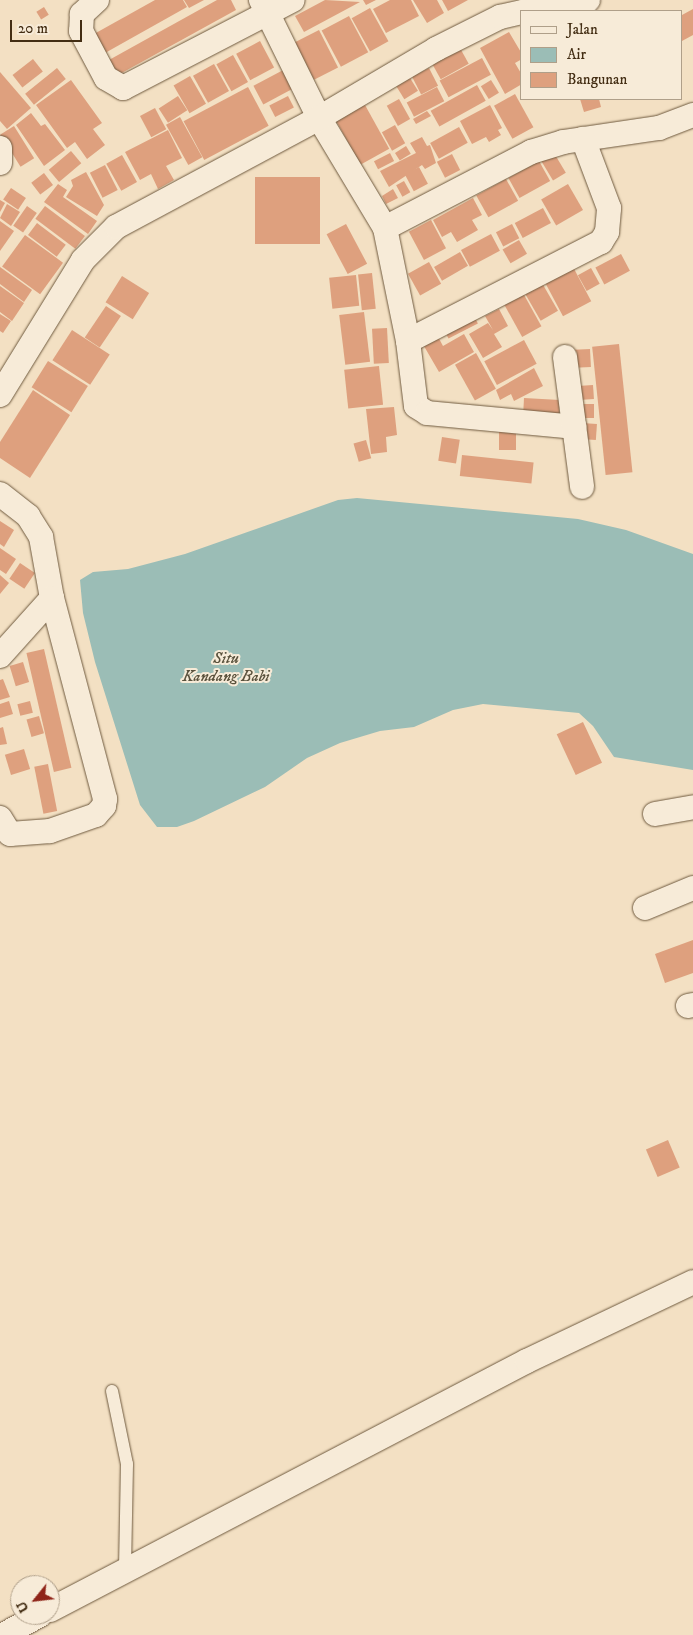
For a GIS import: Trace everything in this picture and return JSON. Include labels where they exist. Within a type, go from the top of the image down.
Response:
[{"type":"street","points":[[97,0],[82,14],[81,31],[106,78],[123,88],[264,7],[293,0]]},
{"type":"street","points":[[534,10],[587,0]]},
{"type":"street","points":[[264,7],[319,118],[385,228],[408,341],[416,406],[423,412],[574,427]]},
{"type":"street","points":[[0,395],[83,260],[102,238],[153,206],[319,118],[436,49],[500,17],[520,13]]},
{"type":"street","points":[[385,228],[531,152],[583,139],[659,128],[693,115]]},
{"type":"street","points":[[408,341],[601,242],[607,232],[609,208],[583,139]]},
{"type":"street","points":[[0,148],[0,163]]},
{"type":"street","points":[[565,356],[582,487]]},
{"type":"street","points":[[0,494],[28,516],[41,537],[52,598],[105,790],[104,806],[96,814],[66,827],[10,834],[0,818]]},
{"type":"street","points":[[0,656],[52,598]]},
{"type":"street","points":[[655,814],[693,807]]},
{"type":"street","points":[[645,908],[693,888]]},
{"type":"street","points":[[60,1605],[544,1352],[693,1282]]},
{"type":"street","points":[[3,1635],[22,1625]]},
{"type":"lane","points":[[112,1391],[128,1464],[125,1569]]},
{"type":"water","name":"Situ Kandang Babi","points":[[357,498],[578,519],[626,530],[693,554],[693,770],[614,757],[593,726],[579,713],[483,704],[453,710],[414,727],[380,731],[340,743],[307,758],[265,787],[194,821],[177,827],[157,827],[140,805],[95,662],[83,613],[80,580],[93,572],[128,569],[185,554],[338,500]]},
{"type":"building","points":[[155,0],[183,0],[187,7],[105,53],[94,34]]},
{"type":"building","points":[[184,0],[204,0],[189,8]]},
{"type":"building","points":[[217,0],[231,0],[236,10],[118,75],[109,60]]},
{"type":"building","points":[[325,0],[360,2],[304,32],[295,16]]},
{"type":"building","points":[[363,0],[376,0],[366,5]]},
{"type":"building","points":[[390,0],[411,0],[419,16],[386,33],[373,9]]},
{"type":"building","points":[[413,0],[437,0],[444,13],[427,23]]},
{"type":"building","points":[[442,0],[468,0],[448,11]]},
{"type":"building","points":[[44,7],[49,15],[41,19],[36,12]]},
{"type":"building","points":[[370,8],[388,41],[370,51],[352,18]]},
{"type":"building","points":[[693,9],[693,35],[683,40],[683,14]]},
{"type":"building","points":[[349,16],[368,52],[341,67],[322,31]]},
{"type":"building","points":[[319,30],[338,67],[314,80],[295,42]]},
{"type":"building","points":[[509,32],[520,51],[520,60],[515,63],[520,72],[520,85],[505,94],[480,48]]},
{"type":"building","points":[[260,41],[274,67],[250,80],[236,54]]},
{"type":"building","points":[[460,48],[469,64],[441,79],[432,64]]},
{"type":"building","points":[[233,55],[248,82],[231,91],[216,64]]},
{"type":"building","points":[[482,58],[491,75],[449,97],[440,81]]},
{"type":"building","points":[[33,59],[43,72],[22,88],[13,75]]},
{"type":"building","points":[[214,64],[229,91],[208,103],[193,76]]},
{"type":"building","points":[[57,68],[66,79],[34,105],[25,94]]},
{"type":"building","points":[[287,68],[297,87],[263,104],[253,86]]},
{"type":"building","points":[[429,68],[438,86],[421,94],[412,77]]},
{"type":"building","points":[[0,72],[31,108],[7,129],[0,121]]},
{"type":"building","points":[[190,76],[206,104],[190,113],[174,86]]},
{"type":"building","points":[[410,78],[418,91],[404,99],[396,86]]},
{"type":"building","points":[[71,80],[102,123],[93,129],[105,145],[87,159],[75,142],[67,148],[36,105]]},
{"type":"building","points":[[491,80],[499,93],[489,99],[481,86]]},
{"type":"building","points":[[477,85],[486,101],[439,126],[431,111]]},
{"type":"building","points":[[248,87],[269,126],[204,160],[184,121]]},
{"type":"building","points":[[437,87],[444,101],[414,117],[407,102]]},
{"type":"building","points":[[515,94],[533,127],[512,139],[494,106]]},
{"type":"building","points":[[178,96],[187,110],[168,123],[159,109]]},
{"type":"building","points":[[288,96],[294,108],[275,117],[269,106]]},
{"type":"building","points":[[399,99],[410,119],[398,126],[387,106]]},
{"type":"building","points":[[580,100],[599,100],[601,107],[584,112]]},
{"type":"building","points":[[365,105],[389,149],[360,165],[336,121]]},
{"type":"building","points":[[490,105],[502,128],[498,130],[501,135],[489,142],[486,137],[472,144],[460,121]]},
{"type":"building","points":[[155,108],[166,129],[151,137],[140,116]]},
{"type":"building","points":[[427,111],[431,116],[416,124],[413,119]]},
{"type":"building","points":[[31,113],[41,126],[45,124],[65,150],[44,166],[16,125]]},
{"type":"building","points":[[180,117],[202,157],[188,165],[166,125]]},
{"type":"building","points":[[395,125],[405,143],[392,151],[382,132]]},
{"type":"building","points":[[14,126],[34,158],[21,167],[0,134]]},
{"type":"building","points":[[459,127],[468,143],[439,159],[430,143]]},
{"type":"building","points":[[168,130],[182,158],[166,166],[174,180],[158,189],[151,174],[140,180],[125,152]]},
{"type":"building","points":[[422,137],[427,146],[430,145],[436,163],[425,169],[422,165],[389,187],[380,171],[416,153],[410,143]]},
{"type":"building","points":[[406,146],[411,154],[400,161],[395,153]]},
{"type":"building","points":[[71,151],[81,163],[59,182],[49,170]]},
{"type":"building","points":[[390,153],[394,161],[378,169],[374,161]]},
{"type":"building","points":[[554,153],[566,173],[553,180],[541,161]]},
{"type":"building","points":[[452,154],[460,170],[445,178],[437,162]]},
{"type":"building","points":[[122,155],[137,182],[121,191],[106,164]]},
{"type":"building","points":[[539,161],[550,181],[520,198],[508,178]]},
{"type":"building","points":[[105,165],[118,190],[103,198],[90,173]]},
{"type":"building","points":[[419,167],[428,184],[414,191],[405,175]]},
{"type":"building","points":[[86,172],[104,205],[97,216],[66,197],[73,186],[71,180]]},
{"type":"building","points":[[44,173],[53,185],[40,195],[31,183]]},
{"type":"building","points":[[255,177],[320,177],[320,244],[255,244]]},
{"type":"building","points":[[506,179],[518,201],[488,217],[476,195]]},
{"type":"building","points":[[404,181],[410,192],[402,197],[396,185]]},
{"type":"building","points":[[58,184],[67,190],[63,197],[97,221],[88,234],[44,202]]},
{"type":"building","points":[[568,184],[583,210],[556,225],[541,200]]},
{"type":"building","points":[[11,188],[26,198],[18,210],[3,200]]},
{"type":"building","points":[[393,189],[398,198],[386,204],[382,196]]},
{"type":"building","points":[[473,198],[482,215],[472,220],[478,230],[457,242],[451,232],[442,237],[433,220]]},
{"type":"building","points":[[0,200],[5,203],[0,212]]},
{"type":"building","points":[[7,204],[20,212],[11,226],[0,218]]},
{"type":"building","points":[[27,206],[37,213],[23,233],[13,226]]},
{"type":"building","points":[[45,206],[85,236],[75,249],[35,219]]},
{"type":"building","points":[[543,208],[551,223],[523,238],[515,223]]},
{"type":"building","points":[[431,220],[446,248],[424,260],[409,232]]},
{"type":"building","points":[[0,221],[14,231],[0,251]]},
{"type":"building","points":[[37,223],[66,245],[57,257],[28,235]]},
{"type":"building","points":[[346,224],[367,264],[348,274],[327,234]]},
{"type":"building","points":[[512,224],[519,238],[503,246],[496,232]]},
{"type":"building","points":[[491,234],[500,251],[470,267],[461,250]]},
{"type":"building","points":[[25,235],[63,263],[40,294],[2,267]]},
{"type":"building","points":[[519,240],[527,254],[511,263],[503,250]]},
{"type":"building","points":[[460,252],[468,266],[442,281],[434,267]]},
{"type":"building","points":[[621,254],[630,271],[604,284],[595,268]]},
{"type":"building","points":[[429,262],[441,284],[420,296],[408,274]]},
{"type":"building","points":[[572,265],[591,301],[563,316],[544,280]]},
{"type":"building","points":[[0,267],[32,290],[24,302],[0,284]]},
{"type":"building","points":[[591,268],[600,284],[587,291],[578,275]]},
{"type":"building","points":[[372,273],[376,309],[362,310],[358,274]]},
{"type":"building","points":[[356,275],[359,306],[332,309],[329,278]]},
{"type":"building","points":[[122,276],[149,293],[133,319],[106,302]]},
{"type":"building","points":[[542,283],[558,311],[541,321],[525,293]]},
{"type":"building","points":[[0,286],[24,303],[12,321],[0,312]]},
{"type":"building","points":[[523,293],[541,326],[522,337],[504,304]]},
{"type":"building","points":[[106,306],[121,316],[100,348],[85,338]]},
{"type":"building","points":[[499,309],[508,326],[494,334],[502,347],[483,358],[469,334],[488,323],[493,330],[485,316]]},
{"type":"building","points":[[364,312],[370,362],[345,365],[339,315]]},
{"type":"building","points":[[472,312],[478,324],[448,339],[443,327]]},
{"type":"building","points":[[0,314],[11,321],[3,333],[0,331]]},
{"type":"building","points":[[387,328],[389,363],[374,364],[372,329]]},
{"type":"building","points":[[72,330],[110,355],[90,385],[52,360]]},
{"type":"building","points":[[436,333],[443,346],[464,334],[474,352],[439,372],[421,341]]},
{"type":"building","points":[[524,340],[537,364],[497,385],[484,361]]},
{"type":"building","points":[[619,344],[632,472],[606,475],[592,347]]},
{"type":"building","points":[[590,349],[591,367],[575,368],[574,350]]},
{"type":"building","points":[[476,353],[496,389],[475,400],[455,365]]},
{"type":"building","points":[[48,361],[88,386],[71,412],[32,387]]},
{"type":"building","points":[[379,366],[383,405],[348,408],[344,370]]},
{"type":"building","points":[[534,368],[543,386],[514,401],[511,394],[500,400],[496,390]]},
{"type":"building","points":[[593,385],[594,399],[575,400],[574,386]]},
{"type":"building","points":[[33,390],[70,415],[30,478],[0,458],[0,442]]},
{"type":"building","points":[[524,398],[560,400],[559,423],[523,421]]},
{"type":"building","points":[[580,404],[594,404],[594,418],[580,418]]},
{"type":"building","points":[[394,407],[397,435],[386,437],[387,452],[371,454],[366,409]]},
{"type":"building","points":[[582,423],[597,424],[596,440],[581,439]]},
{"type":"building","points":[[499,432],[516,432],[516,450],[499,450]]},
{"type":"building","points":[[442,437],[460,440],[456,464],[438,461]]},
{"type":"building","points":[[366,440],[371,458],[359,462],[354,444]]},
{"type":"building","points":[[462,455],[534,463],[531,483],[460,476]]},
{"type":"building","points":[[0,521],[14,530],[4,547],[0,544]]},
{"type":"building","points":[[0,548],[16,559],[6,574],[0,570]]},
{"type":"building","points":[[20,563],[35,573],[24,589],[9,579]]},
{"type":"building","points":[[0,575],[9,583],[0,594]]},
{"type":"building","points":[[44,649],[71,768],[54,772],[26,653]]},
{"type":"building","points":[[23,662],[29,682],[16,686],[10,666]]},
{"type":"building","points":[[3,679],[10,697],[0,700],[0,680]]},
{"type":"building","points":[[9,701],[13,714],[0,718],[0,704]]},
{"type":"building","points":[[30,701],[33,713],[20,716],[17,704]]},
{"type":"building","points":[[39,716],[44,733],[31,737],[27,720]]},
{"type":"building","points":[[583,722],[602,763],[576,775],[557,734]]},
{"type":"building","points":[[3,727],[7,744],[0,745],[0,728]]},
{"type":"building","points":[[24,749],[30,769],[11,775],[5,755]]},
{"type":"building","points":[[48,764],[57,811],[43,814],[34,767]]},
{"type":"building","points":[[693,940],[693,973],[665,983],[655,954]]},
{"type":"building","points":[[668,1140],[680,1168],[658,1177],[646,1149]]}]
